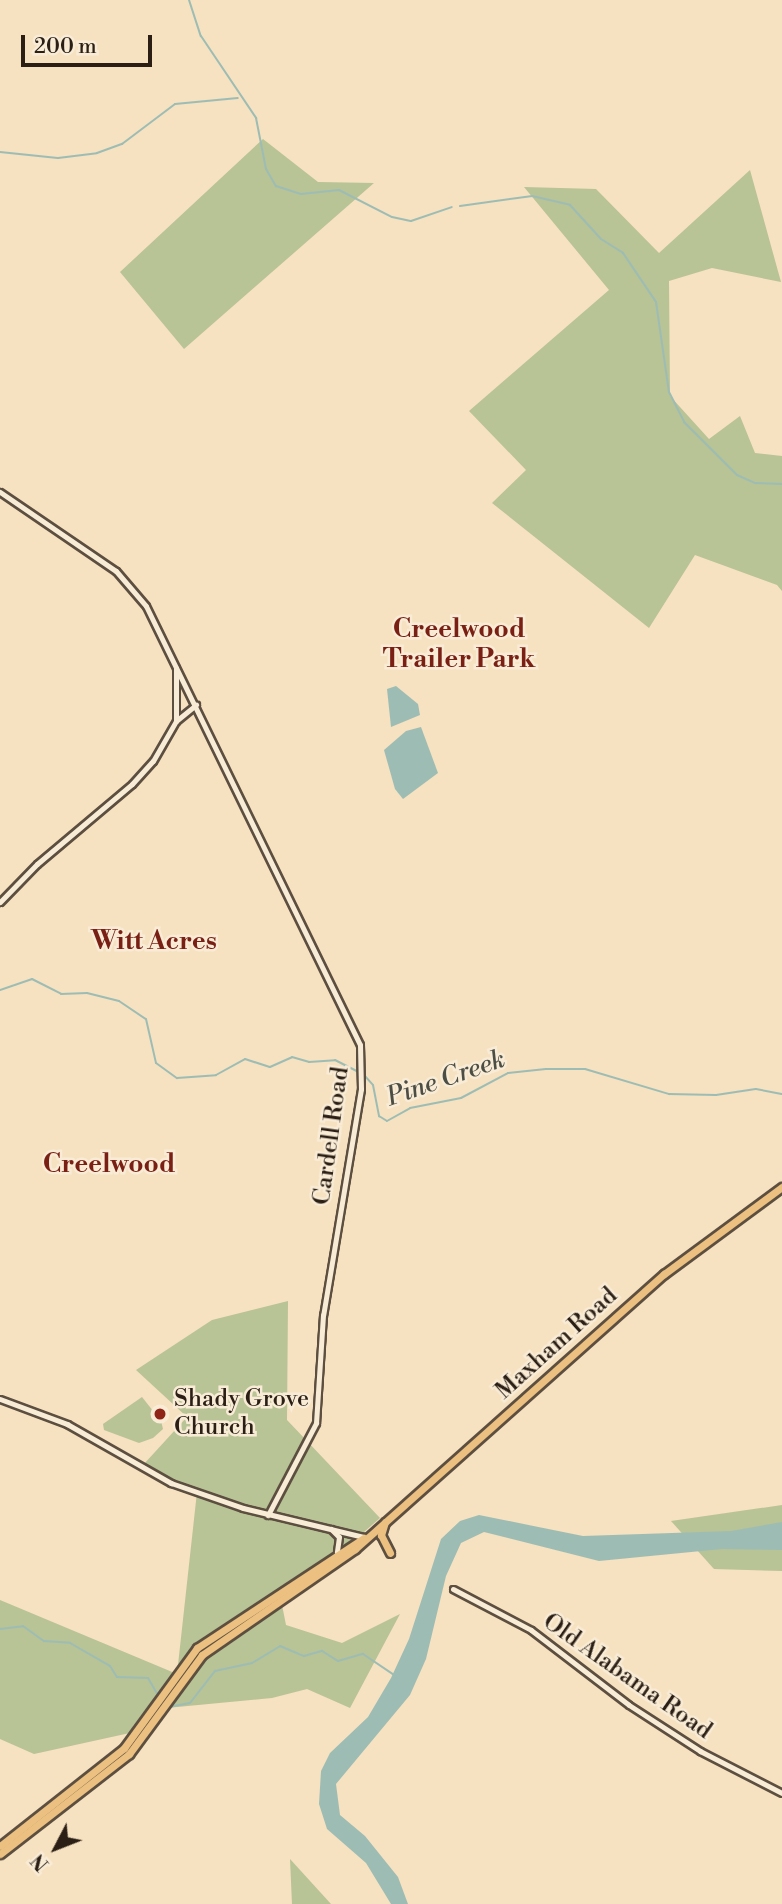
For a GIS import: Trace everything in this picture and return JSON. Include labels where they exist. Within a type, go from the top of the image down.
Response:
[{"type":"main road","name":"Maxham Road","points":[[167,1691],[202,1655],[364,1537],[435,1481],[664,1274],[782,1187]]},
{"type":"main road","points":[[385,1521],[381,1535],[390,1553]]},
{"type":"main road","name":"Maxham Road","points":[[0,1854],[116,1767],[197,1648],[337,1552],[364,1537]]},
{"type":"main road","name":"Maxham Road","points":[[0,1846],[124,1748],[157,1709]]},
{"type":"street","name":"Cardell Road","points":[[0,492],[116,571],[146,606],[354,1028],[361,1058],[361,1082],[323,1315],[316,1423],[268,1514]]},
{"type":"street","points":[[176,664],[176,721]]},
{"type":"street","points":[[0,902],[37,864],[132,784],[153,761],[176,721],[196,705]]},
{"type":"street","points":[[0,1399],[67,1424],[171,1482],[268,1514],[364,1537]]},
{"type":"street","points":[[328,1527],[339,1537],[337,1552]]},
{"type":"street","name":"Old Alabama Road","points":[[453,1589],[531,1630],[629,1705],[700,1751],[782,1793]]},
{"type":"green space","points":[[263,139],[318,182],[374,183],[184,349],[120,272]]},
{"type":"green space","points":[[750,170],[781,282],[712,268],[669,281],[670,396],[709,439],[740,416],[755,453],[782,456],[782,591],[777,585],[695,555],[649,628],[492,503],[526,470],[469,411],[609,290],[524,187],[596,189],[659,253]]},
{"type":"green space","points":[[288,1301],[287,1420],[380,1518],[356,1539],[279,1590],[286,1625],[342,1643],[400,1614],[350,1708],[307,1689],[272,1698],[156,1709],[148,1729],[34,1754],[0,1739],[0,1600],[177,1674],[197,1492],[144,1464],[187,1417],[136,1370],[212,1320]]},
{"type":"green space","points":[[142,1397],[161,1421],[163,1429],[153,1438],[139,1443],[104,1430],[103,1424]]},
{"type":"green space","points":[[782,1505],[782,1571],[714,1569],[671,1521]]},
{"type":"green space","points":[[290,1859],[331,1904],[292,1904]]},
{"type":"water","points":[[396,686],[418,704],[420,715],[391,727],[387,689]]},
{"type":"water","points":[[421,727],[438,773],[403,799],[395,789],[384,750],[406,731]]},
{"type":"water","points":[[479,1515],[583,1536],[731,1531],[782,1522],[782,1550],[722,1549],[599,1561],[484,1532],[461,1543],[446,1576],[426,1659],[410,1695],[336,1784],[340,1815],[365,1836],[398,1877],[408,1904],[391,1904],[366,1863],[327,1829],[319,1804],[321,1771],[330,1753],[368,1717],[391,1678],[409,1639],[441,1539],[460,1521]]},
{"type":"waterway","points":[[189,0],[201,36],[256,118],[266,169],[276,186],[301,194],[339,190],[392,217],[411,221],[452,207]]},
{"type":"waterway","points":[[0,152],[58,158],[97,153],[122,144],[175,104],[238,98]]},
{"type":"waterway","points":[[460,206],[532,196],[570,205],[601,239],[623,253],[656,302],[669,392],[684,422],[737,475],[755,483],[782,484]]},
{"type":"waterway","name":"Pine Creek","points":[[0,990],[32,979],[61,994],[87,993],[119,1001],[146,1019],[156,1063],[177,1078],[216,1075],[245,1059],[270,1067],[292,1057],[309,1062],[335,1060],[359,1072]]},
{"type":"waterway","name":"Pine Creek","points":[[364,1075],[373,1085],[379,1116],[387,1121],[410,1108],[461,1098],[508,1073],[546,1069],[585,1069],[669,1094],[716,1095],[756,1089],[782,1094]]},
{"type":"waterway","points":[[0,1629],[23,1626],[44,1641],[70,1643],[110,1666],[117,1677],[148,1678],[158,1695]]},
{"type":"waterway","points":[[169,1707],[190,1703],[215,1671],[252,1663],[280,1646],[304,1656],[322,1651],[338,1661],[363,1654],[393,1674]]},
{"type":"place","name":"Shady Grove Church","points":[[160,1414]]},
{"type":"district","name":"Creelwood Trailer Park","points":[[459,645]]},
{"type":"district","name":"Witt Acres","points":[[154,942]]},
{"type":"district","name":"Creelwood","points":[[109,1165]]}]
